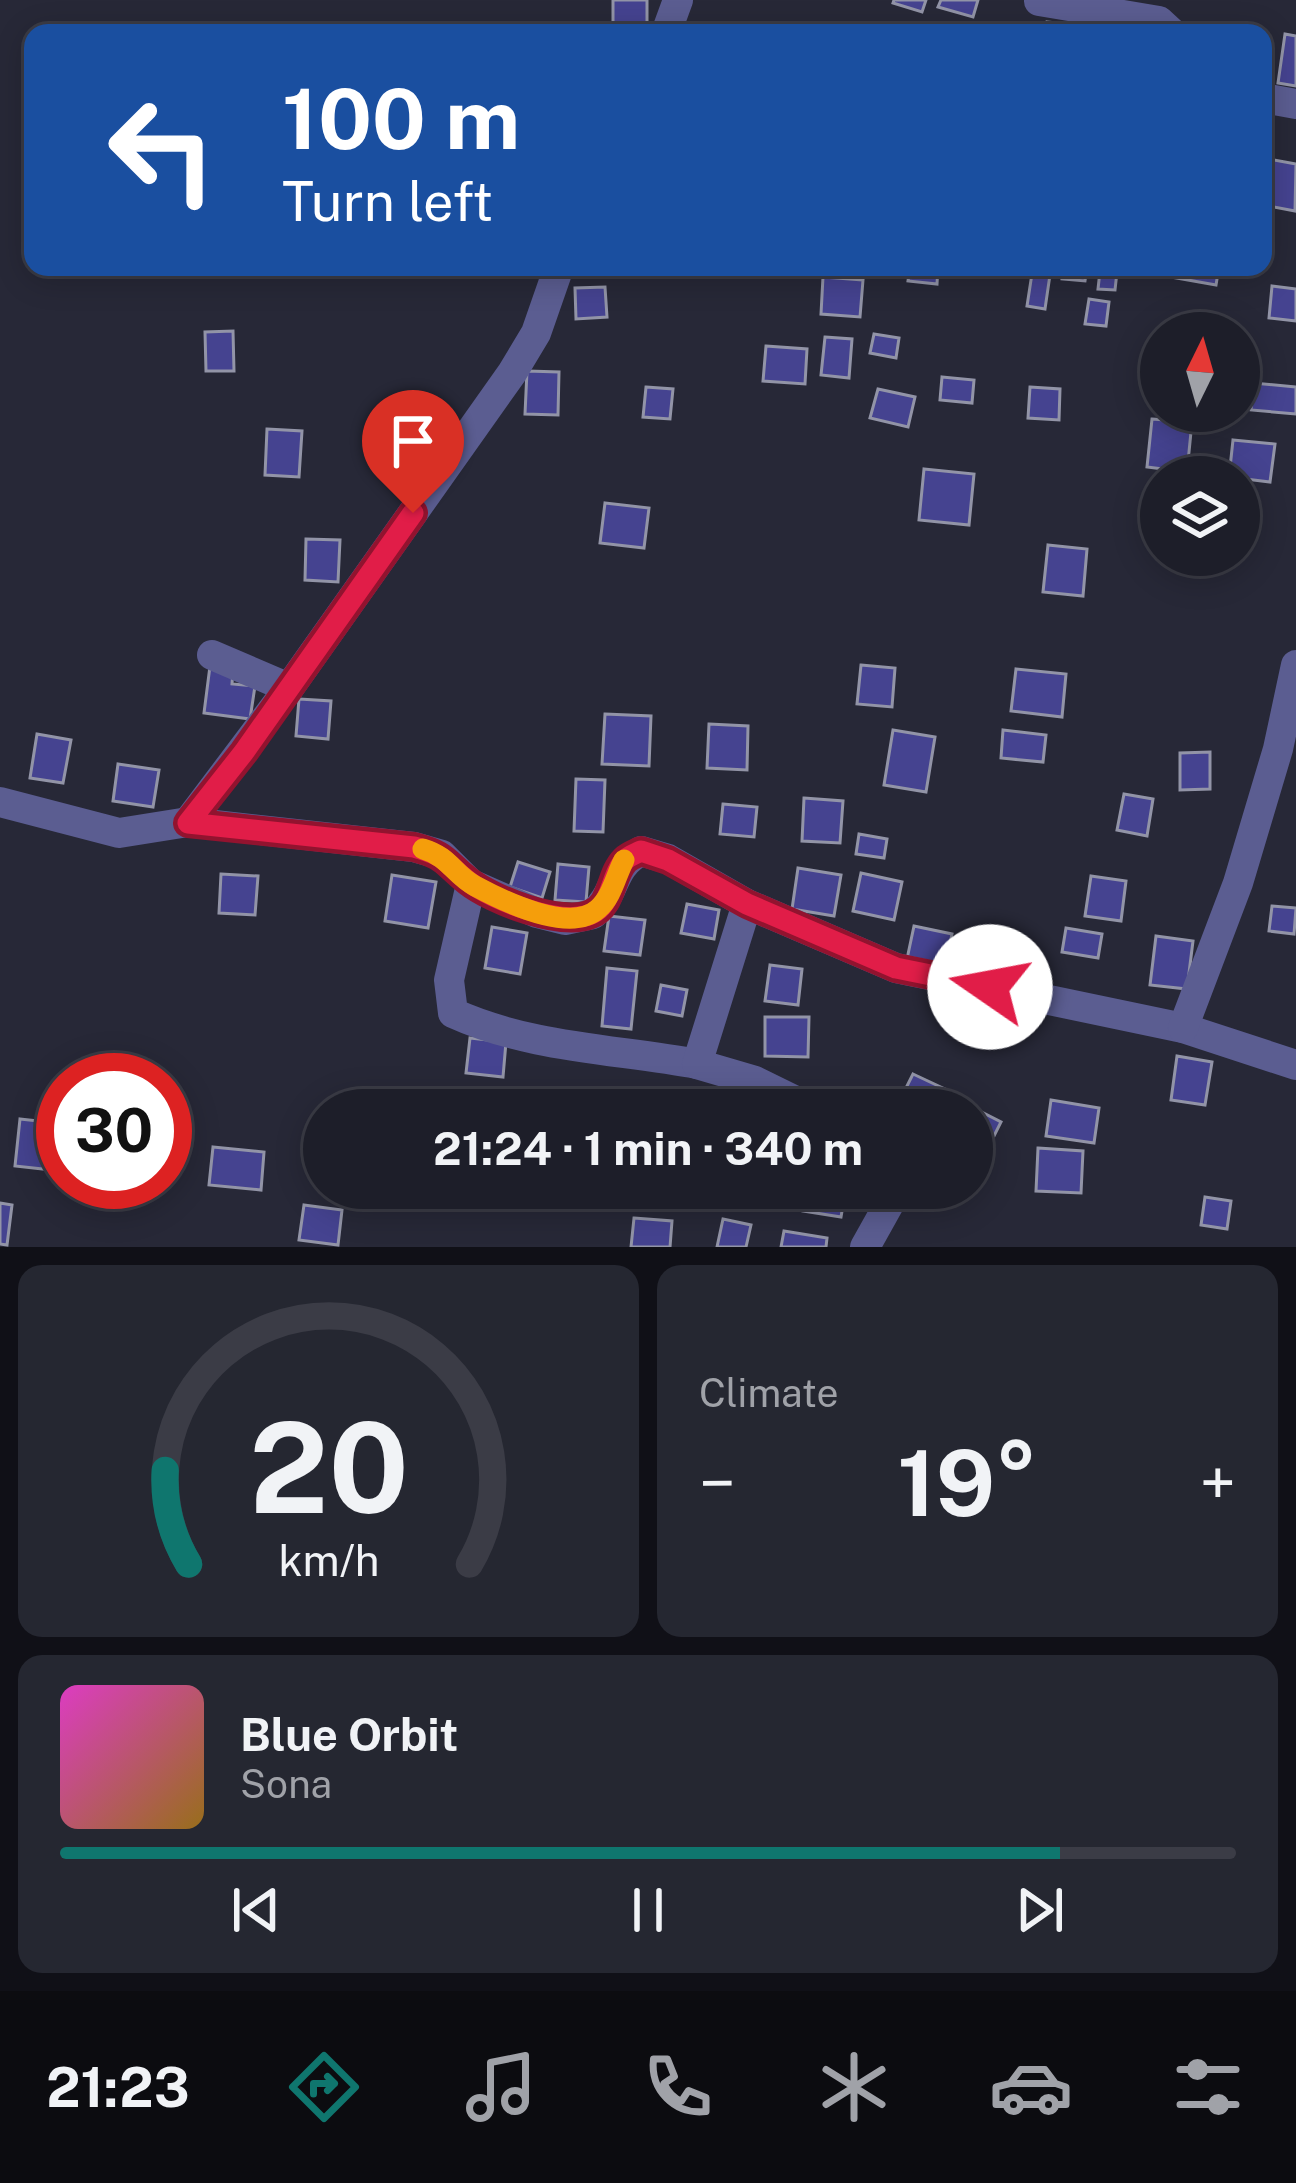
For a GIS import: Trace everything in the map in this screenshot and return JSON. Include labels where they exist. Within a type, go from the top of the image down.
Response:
[{"type":"street","points":[[1040,1],[1162,24]]},
{"type":"street","points":[[188,823],[512,373],[536,333],[556,276]]},
{"type":"street","points":[[212,655],[289,688]]},
{"type":"street","points":[[1183,1028],[1238,883],[1278,749],[1296,665]]},
{"type":"street","points":[[0,802],[119,833],[188,823],[414,847],[442,855],[471,884],[537,913],[566,920],[593,914],[622,861],[641,851],[668,860],[747,904],[896,968],[1183,1028],[1296,1065]]},
{"type":"street","points":[[471,884],[449,980],[453,1013],[485,1028],[697,1064],[771,1089]]},
{"type":"street","points":[[697,1064],[747,904]]},
{"type":"street","points":[[865,1247],[886,1209]]},
{"type":"building","points":[[613,0],[647,0],[647,24],[613,24]]},
{"type":"building","points":[[894,0],[926,0],[922,12]]},
{"type":"building","points":[[941,0],[978,0],[973,17],[938,7]]},
{"type":"building","points":[[1285,34],[1296,36],[1296,86],[1278,83]]},
{"type":"building","points":[[1272,160],[1296,164],[1295,211],[1272,207]]},
{"type":"building","points":[[909,276],[937,276],[937,284],[908,281]]},
{"type":"building","points":[[1032,276],[1050,276],[1045,309],[1027,306]]},
{"type":"building","points":[[1062,276],[1086,276],[1085,281]]},
{"type":"building","points":[[1099,276],[1117,276],[1115,290],[1098,289]]},
{"type":"building","points":[[1171,276],[1218,276],[1216,285]]},
{"type":"building","points":[[823,277],[863,280],[860,317],[821,314]]},
{"type":"building","points":[[1272,286],[1296,289],[1296,321],[1269,318]]},
{"type":"building","points":[[605,287],[607,317],[576,319],[575,288]]},
{"type":"building","points":[[1089,299],[1109,302],[1106,326],[1085,324]]},
{"type":"building","points":[[233,331],[234,371],[206,371],[205,332]]},
{"type":"building","points":[[874,334],[899,338],[896,358],[870,353]]},
{"type":"building","points":[[825,337],[852,339],[849,378],[821,375]]},
{"type":"building","points":[[766,346],[807,349],[805,384],[763,381]]},
{"type":"building","points":[[527,371],[559,372],[558,415],[525,414]]},
{"type":"building","points":[[942,377],[974,380],[972,403],[940,400]]},
{"type":"building","points":[[1260,384],[1296,387],[1296,414],[1260,411]]},
{"type":"building","points":[[646,387],[673,389],[670,419],[643,417]]},
{"type":"building","points":[[1030,387],[1060,389],[1059,420],[1028,418]]},
{"type":"building","points":[[878,389],[915,397],[908,427],[870,418]]},
{"type":"building","points":[[267,429],[302,431],[299,477],[265,475]]},
{"type":"building","points":[[1151,432],[1191,432],[1189,456],[1148,456]]},
{"type":"building","points":[[1233,440],[1275,444],[1270,482],[1260,481],[1260,456],[1231,456]]},
{"type":"building","points":[[924,469],[974,474],[969,525],[919,520]]},
{"type":"building","points":[[605,503],[649,508],[644,548],[600,543]]},
{"type":"building","points":[[306,539],[340,540],[338,582],[305,580]]},
{"type":"building","points":[[1048,545],[1087,549],[1083,596],[1043,592]]},
{"type":"building","points":[[861,665],[895,668],[892,707],[857,704]]},
{"type":"building","points":[[210,666],[233,671],[232,684],[255,686],[250,719],[204,713]]},
{"type":"building","points":[[1016,669],[1066,674],[1062,717],[1011,711]]},
{"type":"building","points":[[299,699],[331,701],[328,739],[296,736]]},
{"type":"building","points":[[605,714],[651,716],[649,766],[602,764]]},
{"type":"building","points":[[709,724],[748,726],[747,770],[707,768]]},
{"type":"building","points":[[893,730],[935,737],[926,792],[884,785]]},
{"type":"building","points":[[1003,730],[1046,735],[1043,762],[1001,758]]},
{"type":"building","points":[[37,734],[71,740],[63,783],[30,778]]},
{"type":"building","points":[[1210,752],[1210,789],[1180,790],[1180,753]]},
{"type":"building","points":[[118,764],[159,770],[153,807],[113,801]]},
{"type":"building","points":[[576,779],[605,780],[603,832],[574,831]]},
{"type":"building","points":[[1124,794],[1153,799],[1147,836],[1117,830]]},
{"type":"building","points":[[804,798],[843,801],[840,843],[802,841]]},
{"type":"building","points":[[723,804],[757,807],[754,837],[720,834]]},
{"type":"building","points":[[859,834],[887,839],[884,858],[856,854]]},
{"type":"building","points":[[518,862],[550,872],[542,898],[510,887]]},
{"type":"building","points":[[558,864],[589,867],[586,902],[555,900]]},
{"type":"building","points":[[798,868],[841,875],[834,916],[792,909]]},
{"type":"building","points":[[861,873],[902,882],[894,920],[853,911]]},
{"type":"building","points":[[221,874],[258,876],[255,915],[219,913]]},
{"type":"building","points":[[392,875],[436,882],[428,928],[385,921]]},
{"type":"building","points":[[1091,876],[1126,881],[1121,921],[1085,916]]},
{"type":"building","points":[[687,904],[719,910],[714,939],[681,933]]},
{"type":"building","points":[[1272,906],[1296,908],[1294,934],[1269,931]]},
{"type":"building","points":[[609,916],[645,920],[640,955],[604,951]]},
{"type":"building","points":[[914,926],[952,934],[945,967],[907,959]]},
{"type":"building","points":[[492,927],[527,933],[520,974],[485,968]]},
{"type":"building","points":[[1066,928],[1102,934],[1098,958],[1062,952]]},
{"type":"building","points":[[990,933],[1028,941],[1019,985],[981,977]]},
{"type":"building","points":[[1156,936],[1193,941],[1187,989],[1150,985]]},
{"type":"building","points":[[770,965],[802,969],[798,1005],[765,1001]]},
{"type":"building","points":[[607,968],[637,971],[631,1029],[602,1026]]},
{"type":"building","points":[[661,985],[687,990],[682,1016],[656,1011]]},
{"type":"building","points":[[966,991],[1007,996],[1002,1036],[961,1031]]},
{"type":"building","points":[[765,1017],[809,1017],[808,1057],[765,1056]]},
{"type":"building","points":[[470,1038],[506,1042],[503,1077],[466,1073]]},
{"type":"building","points":[[1177,1056],[1212,1062],[1205,1105],[1171,1100]]},
{"type":"building","points":[[913,1074],[945,1089],[906,1089]]},
{"type":"building","points":[[1051,1100],[1099,1108],[1094,1143],[1046,1136]]},
{"type":"building","points":[[20,1119],[36,1121],[36,1168],[15,1166]]},
{"type":"building","points":[[213,1147],[264,1152],[261,1190],[209,1185]]},
{"type":"building","points":[[1038,1148],[1083,1151],[1081,1193],[1036,1191]]},
{"type":"building","points":[[1205,1197],[1231,1201],[1227,1229],[1201,1225]]},
{"type":"building","points":[[0,1203],[12,1205],[7,1245],[0,1244]]},
{"type":"building","points":[[303,1209],[342,1210],[338,1245],[299,1240]]},
{"type":"building","points":[[803,1209],[842,1209],[841,1217]]},
{"type":"building","points":[[634,1218],[672,1221],[670,1247],[631,1247]]},
{"type":"building","points":[[723,1219],[751,1225],[746,1247],[717,1247]]},
{"type":"building","points":[[784,1231],[827,1238],[826,1247],[781,1247]]},
{"type":"slow traffic","points":[[423,849],[442,855],[471,884],[537,913],[566,920],[593,914],[602,905],[624,860]]},
{"type":"route","points":[[413,513],[244,752],[188,823],[414,847],[442,855],[471,884],[537,913],[566,920],[593,914],[611,890],[622,861],[641,851],[668,860],[747,904],[896,968],[990,987]]}]
